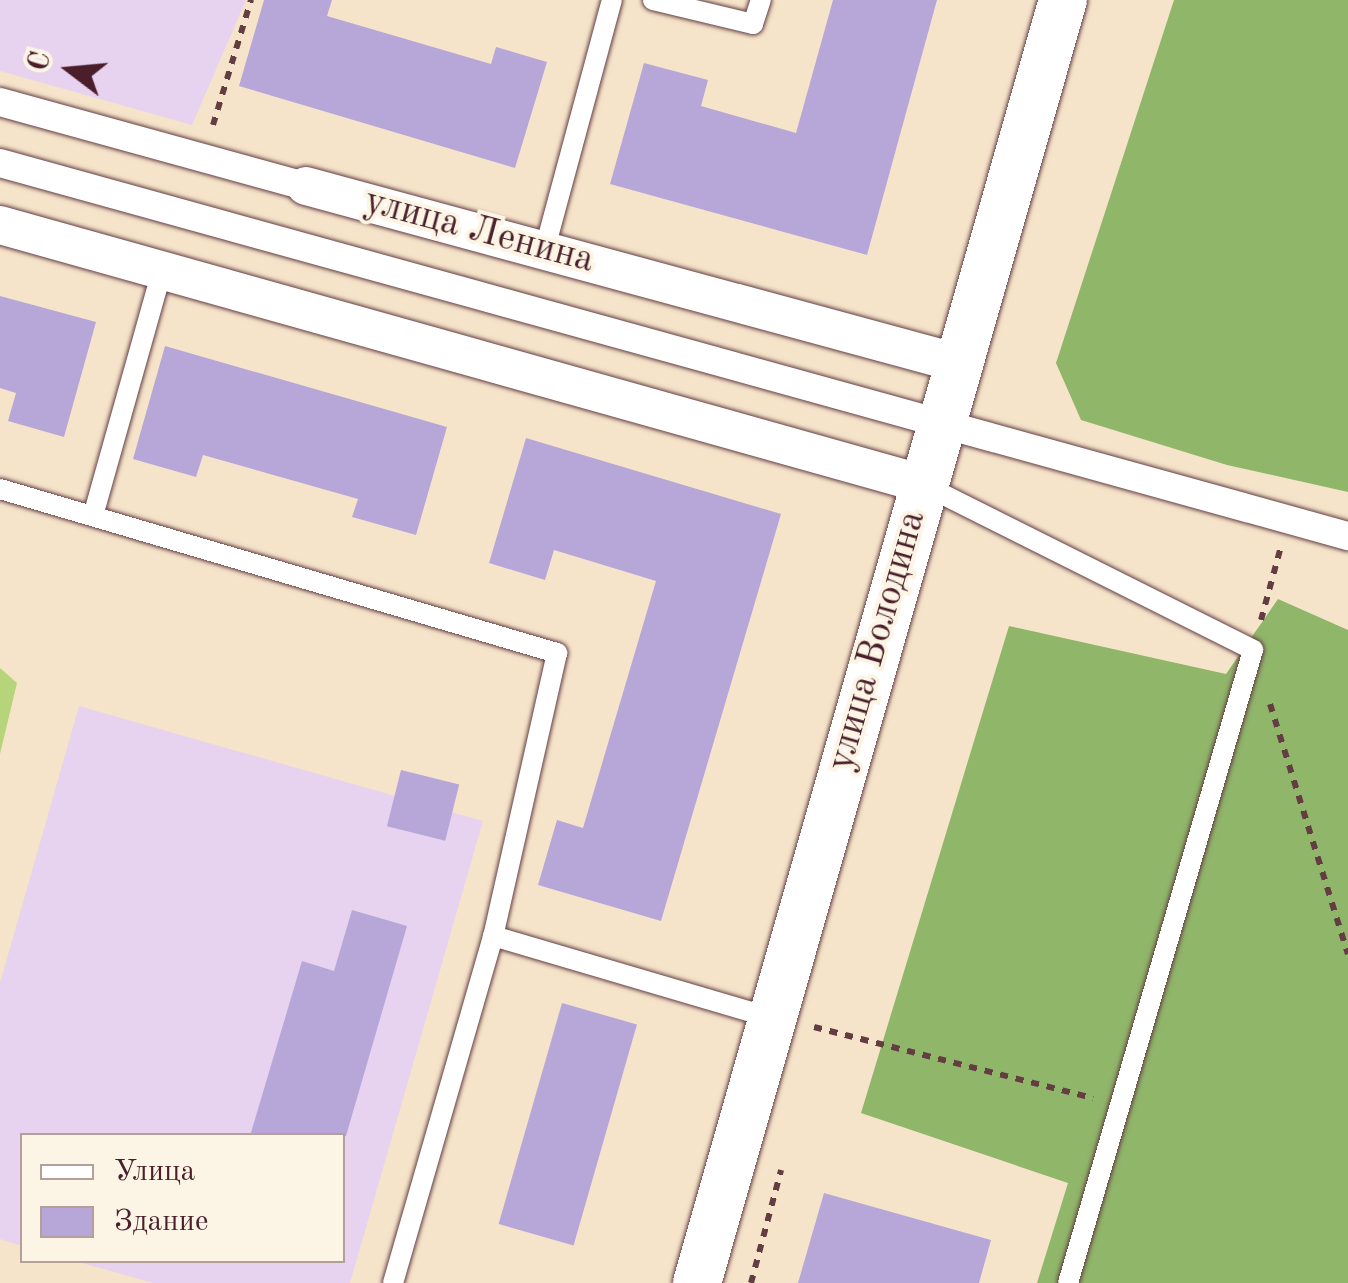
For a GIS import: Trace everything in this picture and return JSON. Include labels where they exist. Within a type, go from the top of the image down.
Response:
[{"type":"street","name":"улица Володина","points":[[697,1283],[769,1017],[1063,0]]},
{"type":"street","name":"улица Ленина","points":[[0,102],[958,363]]},
{"type":"street","points":[[0,163],[1348,536]]},
{"type":"street","points":[[0,225],[923,484]]},
{"type":"lane","points":[[545,248],[612,0]]},
{"type":"lane","points":[[654,0],[753,24],[760,0]]},
{"type":"lane","points":[[94,516],[162,271]]},
{"type":"lane","points":[[923,484],[1253,650],[1116,1104],[1068,1283]]},
{"type":"lane","points":[[0,489],[557,653],[493,936],[393,1283]]},
{"type":"lane","points":[[493,936],[769,1017]]},
{"type":"path","points":[[202,159],[251,0]]},
{"type":"path","points":[[1288,520],[1253,650],[1348,954]]},
{"type":"path","points":[[769,1017],[1116,1104]]},
{"type":"shaded area","points":[[0,0],[246,0],[192,125],[0,71]]},
{"type":"shaded area","points":[[79,706],[483,821],[350,1283],[153,1283],[82,1263],[345,1263],[345,1133],[20,1133],[20,1245],[0,1239],[0,983]]},
{"type":"green space","points":[[1174,0],[1348,0],[1348,492],[1227,465],[1081,420],[1056,363]]},
{"type":"green space","points":[[1278,599],[1348,630],[1348,1283],[1037,1283],[1068,1183],[861,1113],[1009,626],[1226,674]]},
{"type":"green space","points":[[0,668],[17,683],[0,754]]},
{"type":"building","points":[[264,0],[332,0],[327,16],[491,64],[496,47],[547,62],[515,168],[239,86]]},
{"type":"building","points":[[833,0],[937,0],[867,255],[610,184],[644,63],[708,80],[701,106],[796,133]]},
{"type":"building","points":[[0,296],[96,322],[64,437],[8,421],[16,393],[0,388]]},
{"type":"building","points":[[165,346],[447,427],[416,535],[352,517],[358,499],[203,455],[196,477],[133,459]]},
{"type":"building","points":[[526,438],[781,514],[661,921],[538,885],[557,820],[583,828],[656,581],[554,550],[545,580],[489,563]]},
{"type":"building","points":[[401,770],[459,785],[445,841],[387,826]]},
{"type":"building","points":[[352,910],[407,926],[346,1136],[251,1133],[302,961],[334,971]]},
{"type":"building","points":[[562,1003],[637,1024],[574,1246],[499,1224]]},
{"type":"building","points":[[824,1193],[991,1240],[979,1283],[798,1283]]}]
